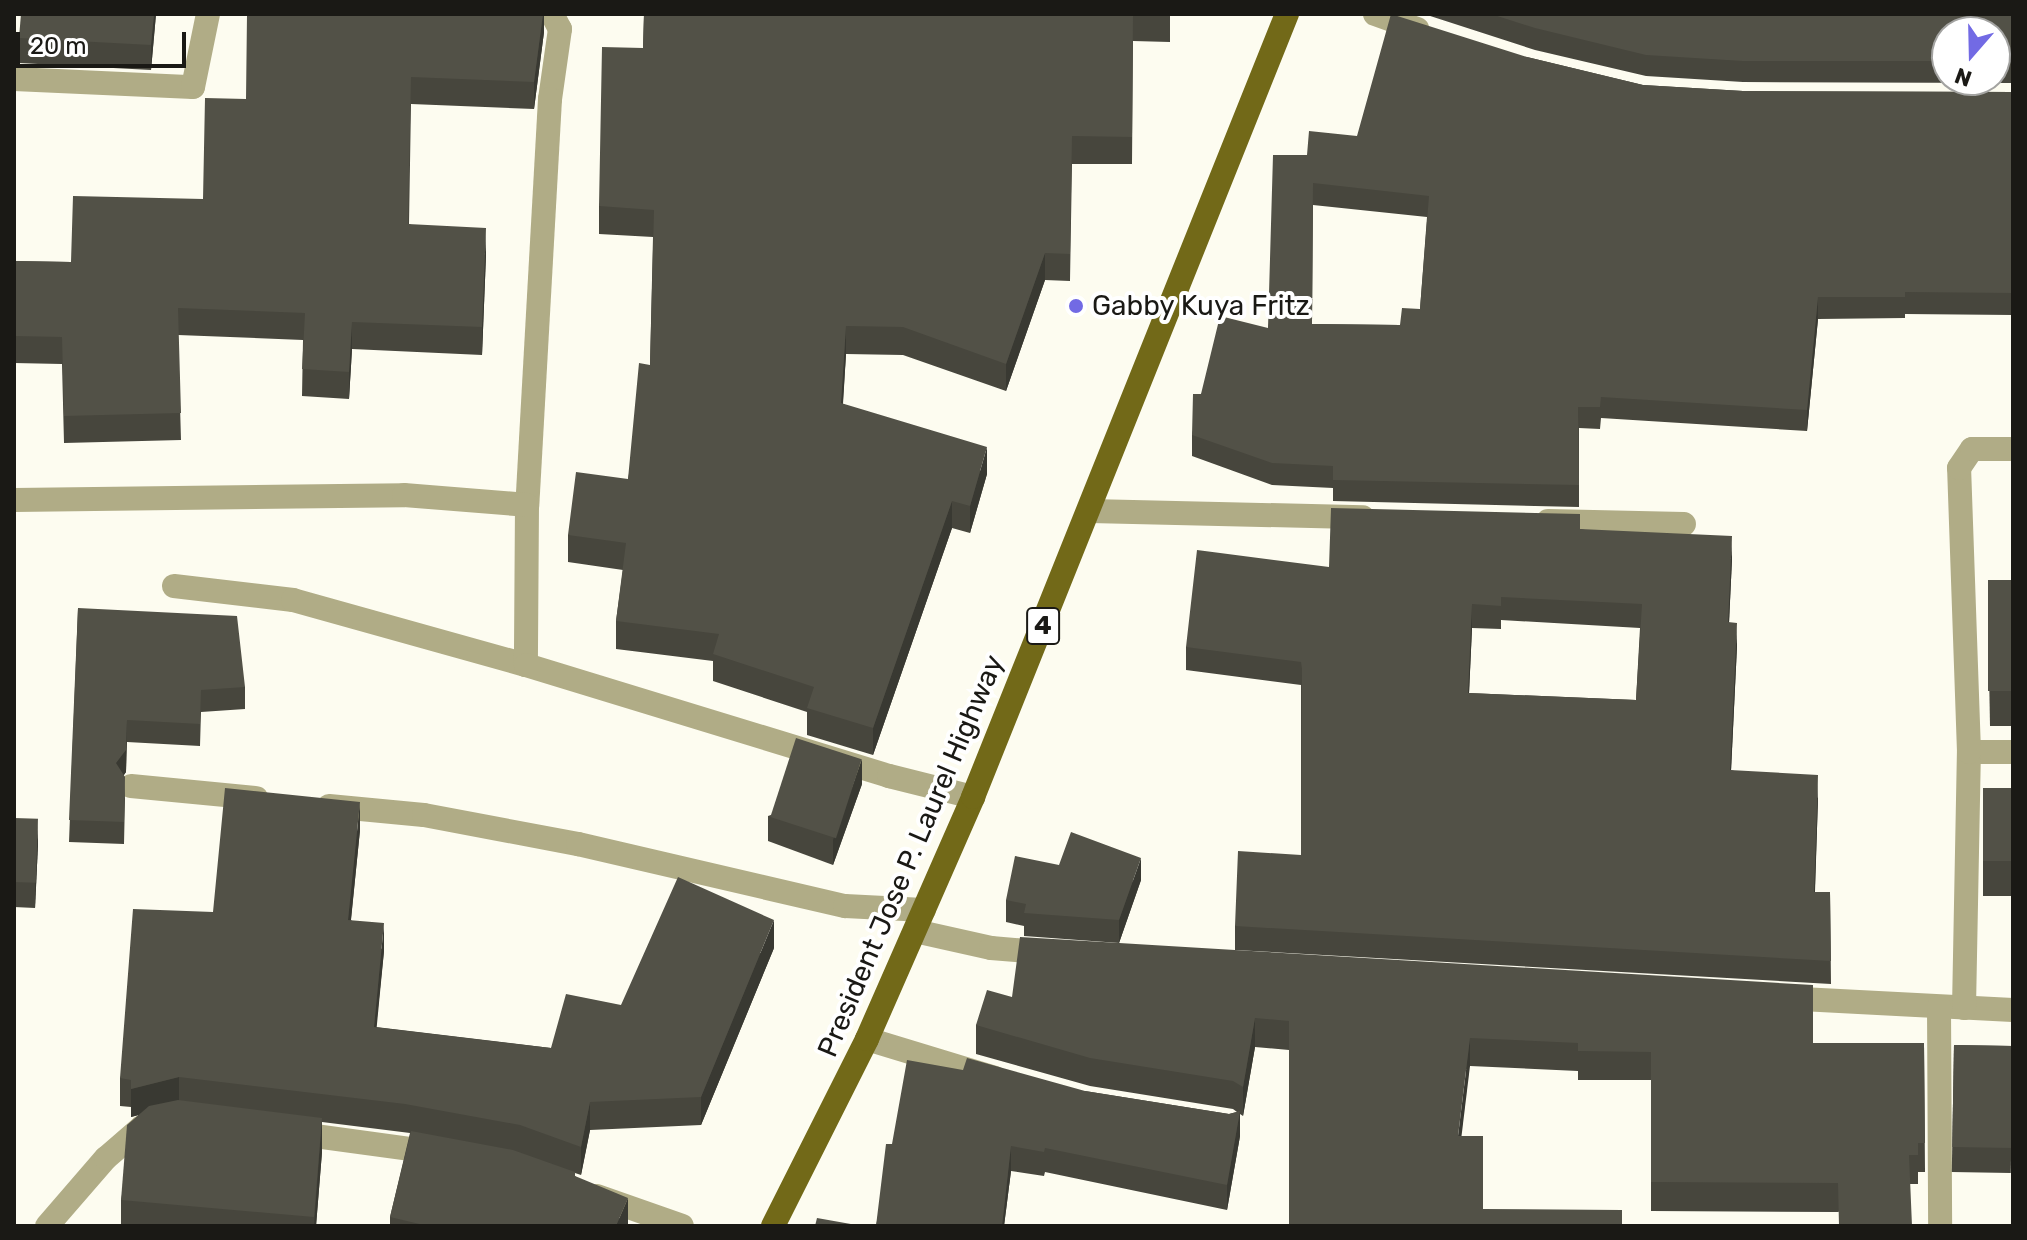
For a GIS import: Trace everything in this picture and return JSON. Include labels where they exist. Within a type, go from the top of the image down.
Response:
[{"type":"main road","name":"President Jose P. Laurel Highway","points":[[773,1226],[867,1039],[973,797],[1287,14]]},
{"type":"street","points":[[14,79],[193,87],[208,14]]},
{"type":"street","points":[[526,665],[527,505],[550,99],[560,29],[552,14]]},
{"type":"street","points":[[1375,14],[1438,36]]},
{"type":"street","points":[[1964,1008],[1969,752],[1959,468],[1972,449],[2013,449]]},
{"type":"street","points":[[14,500],[404,495],[527,505]]},
{"type":"street","points":[[1090,511],[1385,518]]},
{"type":"street","points":[[1527,521],[1684,524]]},
{"type":"street","points":[[174,586],[293,600],[526,665],[889,776],[973,797]]},
{"type":"street","points":[[1969,752],[2013,752]]},
{"type":"street","points":[[131,786],[424,815],[578,844],[920,921],[991,948],[1074,955]]},
{"type":"street","points":[[1754,996],[2013,1010]]},
{"type":"street","points":[[1939,1007],[1940,1226]]},
{"type":"street","points":[[867,1039],[1014,1083]]},
{"type":"street","points":[[47,1226],[106,1158],[142,1127],[177,1120]]},
{"type":"street","points":[[268,1130],[460,1157]]},
{"type":"street","points":[[577,1189],[682,1226]]},
{"type":"building","points":[[21,14],[154,14],[151,45],[19,38]]},
{"type":"building","points":[[247,14],[543,14],[534,82],[411,77],[408,224],[486,228],[482,327],[352,322],[349,372],[302,369],[305,313],[178,308],[181,413],[64,416],[62,337],[14,336],[14,261],[71,262],[73,196],[203,199],[205,98],[246,99]]},
{"type":"building","points":[[644,14],[1133,14],[1132,137],[1072,136],[1070,254],[1045,253],[1006,364],[903,327],[846,326],[841,403],[987,447],[970,506],[952,501],[873,728],[807,708],[814,687],[713,654],[719,634],[616,621],[626,543],[568,535],[576,472],[628,479],[639,363],[650,365],[654,210],[599,206],[602,47],[643,48]]},
{"type":"building","points":[[1391,14],[1527,57],[1643,85],[1743,91],[1931,92],[1931,96],[2011,96],[2013,92],[2013,293],[1905,292],[1905,297],[1818,297],[1807,410],[1601,397],[1600,407],[1578,407],[1579,485],[1333,480],[1333,466],[1272,463],[1192,435],[1193,394],[1201,394],[1220,316],[1268,328],[1273,155],[1307,155],[1309,131],[1357,136]],"holes":[[[1313,183],[1429,196],[1420,309],[1402,308],[1400,325],[1312,324]]]},
{"type":"building","points":[[1491,14],[2013,14],[2013,62],[2011,16],[1931,16],[1931,61],[1743,61],[1646,55]]},
{"type":"building","points":[[1331,508],[1580,514],[1580,529],[1732,536],[1728,622],[1737,623],[1730,770],[1818,775],[1814,892],[1830,892],[1831,961],[1235,926],[1238,851],[1301,855],[1302,669],[1301,662],[1186,647],[1197,550],[1329,567]],"holes":[[[1501,597],[1642,604],[1636,700],[1468,693],[1472,604],[1501,606]]]},
{"type":"building","points":[[1988,580],[2013,580],[2013,691],[1988,691]]},
{"type":"building","points":[[78,608],[237,616],[245,687],[201,690],[200,724],[127,720],[126,750],[116,763],[125,777],[124,822],[69,820]]},
{"type":"building","points":[[796,738],[862,759],[836,838],[770,817]]},
{"type":"building","points":[[225,788],[360,802],[348,920],[384,923],[374,1027],[551,1048],[566,994],[621,1005],[678,877],[774,920],[701,1097],[590,1102],[581,1147],[520,1125],[405,1104],[179,1077],[131,1089],[131,1080],[120,1078],[133,909],[213,912]]},
{"type":"building","points":[[1983,788],[2013,788],[2013,861],[1983,861]]},
{"type":"building","points":[[14,818],[38,819],[36,883],[14,882]]},
{"type":"building","points":[[1071,832],[1141,858],[1119,920],[1024,913],[1026,904],[1006,900],[1015,856],[1059,865]]},
{"type":"building","points":[[1020,937],[1813,985],[1813,1043],[1924,1043],[1925,1143],[1918,1143],[1918,1155],[1909,1155],[1912,1226],[1839,1226],[1838,1183],[1651,1182],[1651,1052],[1578,1051],[1578,1043],[1470,1038],[1458,1136],[1483,1136],[1483,1209],[1622,1210],[1622,1226],[1289,1226],[1289,1021],[1255,1018],[1243,1087],[1233,1081],[1090,1058],[976,1025],[987,990],[1012,997]]},
{"type":"building","points":[[1954,1045],[2013,1046],[2011,1148],[1952,1147]]},
{"type":"building","points":[[967,1058],[1085,1091],[1229,1114],[1240,1111],[1227,1185],[1045,1148],[1044,1152],[1011,1146],[1002,1226],[876,1226],[886,1144],[892,1144],[907,1060],[963,1070]]},
{"type":"building","points":[[178,1100],[322,1118],[314,1217],[121,1200],[127,1125],[149,1106]]},
{"type":"building","points":[[411,1131],[513,1150],[575,1172],[575,1176],[628,1198],[616,1226],[428,1226],[390,1217]]},
{"type":"building","points":[[817,1218],[862,1226],[815,1226]]},
{"type":"place","name":"Gabby Kuya Fritz","points":[[1076,306]]}]
